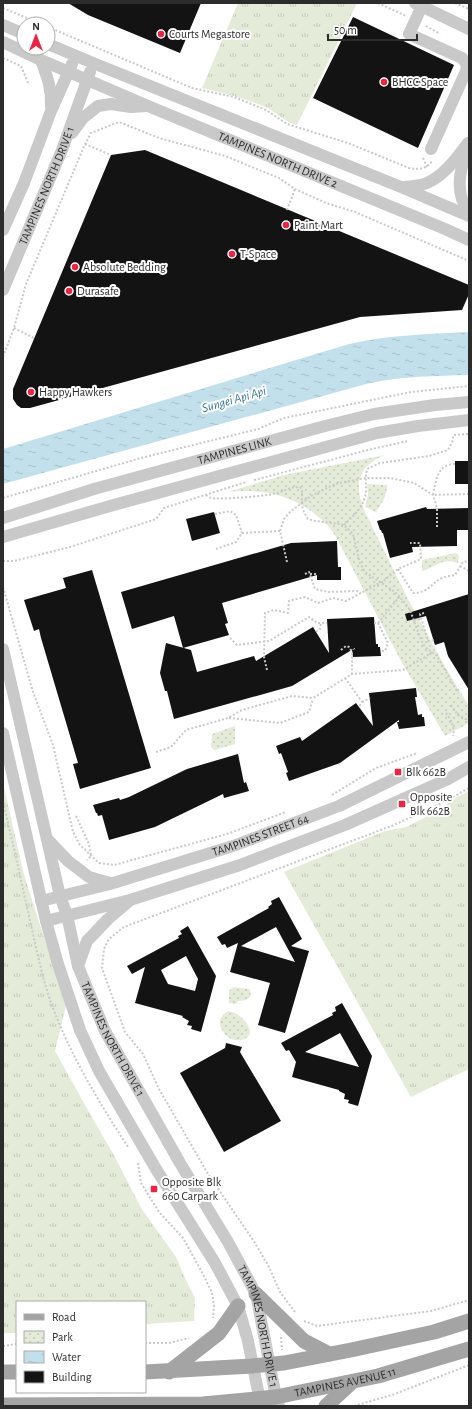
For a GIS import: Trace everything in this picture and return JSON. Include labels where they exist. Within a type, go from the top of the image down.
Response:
[{"type":"main road","points":[[256,1294],[304,1341],[329,1354]]},
{"type":"main road","points":[[169,1372],[219,1333],[238,1306]]},
{"type":"main road","points":[[146,1372],[169,1372],[269,1364],[351,1350],[434,1332],[469,1321]]},
{"type":"main road","name":"TAMPINES AVENUE 11","points":[[3,1405],[206,1405],[245,1401],[277,1402],[469,1349]]},
{"type":"main road","points":[[3,1372],[16,1372]]},
{"type":"main road","points":[[326,1406],[351,1382]]},
{"type":"street","points":[[433,154],[438,118],[467,68],[466,63],[462,58],[409,34],[419,4],[469,29]]},
{"type":"street","points":[[3,25],[16,31]]},
{"type":"street","name":"TAMPINES NORTH DRIVE 2","points":[[3,42],[148,106],[246,145],[469,240]]},
{"type":"street","name":"TAMPINES NORTH DRIVE 2","points":[[56,47],[469,216]]},
{"type":"street","name":"TAMPINES NORTH DRIVE 1","points":[[3,230],[24,183],[51,111],[76,55]]},
{"type":"street","points":[[41,60],[50,81],[52,96],[51,111]]},
{"type":"street","points":[[87,80],[93,63]]},
{"type":"street","name":"TAMPINES NORTH DRIVE 1","points":[[3,290],[62,150],[87,80]]},
{"type":"street","points":[[62,150],[83,118],[98,106],[111,104],[131,107],[148,106]]},
{"type":"street","points":[[401,187],[423,184],[433,179],[457,157],[469,143]]},
{"type":"street","points":[[469,143],[459,179],[460,192],[464,204],[469,212]]},
{"type":"street","name":"TAMPINES LINK","points":[[5,517],[160,470],[374,414],[435,405],[469,402]]},
{"type":"street","points":[[374,414],[405,416],[413,419],[418,426]]},
{"type":"street","name":"TAMPINES LINK","points":[[3,537],[304,452],[377,433],[469,420]]},
{"type":"street","name":"TAMPINES NORTH DRIVE 1","points":[[3,649],[60,896],[67,915],[78,966],[105,1031],[180,1163],[228,1242],[256,1294],[277,1402]]},
{"type":"street","name":"TAMPINES NORTH DRIVE 1","points":[[3,733],[46,921],[58,964],[80,1030],[99,1070],[156,1168],[215,1263],[238,1306],[248,1341],[260,1402]]},
{"type":"street","name":"TAMPINES STREET 64","points":[[41,901],[110,884],[232,846],[339,806],[469,742]]},
{"type":"street","name":"TAMPINES STREET 64","points":[[46,921],[130,900],[240,864],[345,825],[448,779],[469,767]]},
{"type":"street","points":[[48,840],[68,861],[89,877],[110,884]]},
{"type":"street","points":[[78,966],[87,941],[108,919],[130,900]]},
{"type":"path","points":[[456,3],[469,9]]},
{"type":"path","points":[[3,8],[22,16]]},
{"type":"path","points":[[56,30],[192,88],[234,97],[266,110],[287,124],[348,143],[408,168],[418,170],[427,167],[433,154]]},
{"type":"path","points":[[3,58],[22,66],[29,85]]},
{"type":"path","points":[[3,357],[14,328],[26,284],[85,144],[92,133],[119,122],[159,138],[225,156],[279,178],[295,189],[326,203],[355,212],[469,261]]},
{"type":"path","points":[[85,144],[111,155]]},
{"type":"path","points":[[424,162],[427,167]]},
{"type":"path","points":[[287,210],[295,189]]},
{"type":"path","points":[[14,328],[34,338]]},
{"type":"path","points":[[3,498],[141,458],[258,429],[284,418],[411,392],[469,386]]},
{"type":"path","points":[[344,525],[364,503],[366,494],[365,478],[367,469],[380,464],[429,456],[448,450],[453,440],[453,435],[469,434]]},
{"type":"path","points":[[3,561],[14,561],[70,547],[156,519],[164,508],[206,495],[286,472],[413,440]]},
{"type":"path","points":[[437,527],[437,508],[433,495],[437,477],[442,467],[448,464],[455,464]]},
{"type":"path","points":[[287,562],[280,531],[284,518],[311,496],[335,484],[365,478],[390,478],[414,483],[433,495],[469,494]]},
{"type":"path","points":[[206,495],[210,498],[217,499],[254,496],[273,494],[295,487],[300,487],[302,490],[304,512],[308,519],[315,522],[344,525],[353,534],[360,563],[365,572],[400,596],[410,610],[421,640],[425,646],[437,656],[458,693]]},
{"type":"path","points":[[215,514],[230,511],[236,515],[242,533]]},
{"type":"path","points":[[242,533],[280,531]]},
{"type":"path","points":[[216,548],[236,542],[242,533]]},
{"type":"path","points":[[267,670],[264,657],[264,613],[274,610],[288,613],[289,601],[305,597],[318,603],[333,598],[346,602],[380,583],[398,569],[421,559],[420,543],[410,543]]},
{"type":"path","points":[[398,569],[413,593],[415,593],[428,589],[441,578],[455,575],[463,562],[469,561]]},
{"type":"path","points":[[460,566],[469,571]]},
{"type":"path","points":[[305,574],[310,572],[310,574],[317,574]]},
{"type":"path","points":[[310,574],[315,589],[328,592],[357,591],[361,593]]},
{"type":"path","points":[[3,588],[33,692],[53,745],[73,832],[80,845],[99,863],[114,864],[227,834],[287,812]]},
{"type":"path","points":[[378,623],[400,596]]},
{"type":"path","points":[[424,613],[420,614],[428,641],[434,640]]},
{"type":"path","points":[[230,638],[237,645],[264,642],[269,641],[309,617],[317,623],[327,623]]},
{"type":"path","points":[[414,620],[422,618]]},
{"type":"path","points":[[316,632],[320,629],[322,623]]},
{"type":"path","points":[[378,623],[388,643],[385,651],[380,651]]},
{"type":"path","points":[[341,650],[346,646],[349,646],[352,652],[352,674]]},
{"type":"path","points":[[156,752],[171,747],[186,730],[228,718],[242,710],[292,696],[313,698],[352,674],[403,670],[433,652]]},
{"type":"path","points":[[345,678],[362,702]]},
{"type":"path","points":[[228,718],[280,723],[309,712],[313,698]]},
{"type":"path","points":[[359,707],[362,702],[370,698]]},
{"type":"path","points":[[451,705],[458,715],[469,721]]},
{"type":"path","points":[[446,713],[451,721],[454,731],[452,739],[456,737]]},
{"type":"path","points":[[331,795],[376,768],[418,753]]},
{"type":"path","points":[[298,1316],[280,1292],[269,1267],[255,1243],[208,1174],[159,1088],[143,1054],[125,1032],[102,968],[104,949],[109,939],[124,927],[394,825],[448,800],[469,788]]},
{"type":"path","points":[[76,816],[89,844],[91,856]]},
{"type":"path","points":[[302,1319],[317,1326],[431,1311],[469,1300]]},
{"type":"path","points":[[146,1343],[169,1343],[194,1337]]},
{"type":"path","points":[[3,1346],[16,1344]]},
{"type":"path","points":[[354,1406],[394,1394],[469,1365]]},
{"type":"green space","points":[[238,3],[357,3],[297,125],[288,122],[269,109],[257,104],[234,96],[202,88]]},
{"type":"green space","points":[[385,455],[368,465],[363,471],[360,477],[359,492],[364,510],[410,603],[469,706],[469,723],[445,736],[401,661],[336,537],[328,526],[312,511],[290,499],[278,495],[254,491],[228,492],[284,475]]},
{"type":"green space","points":[[367,484],[387,485],[385,496],[376,512],[365,507],[368,495]]},
{"type":"green space","points":[[456,553],[459,556],[458,563],[448,561],[422,571],[422,560]]},
{"type":"green space","points":[[235,726],[235,744],[215,750],[211,747],[212,734]]},
{"type":"green space","points":[[3,783],[24,875],[51,959],[67,1002],[55,1051],[116,1159],[141,1208],[176,1257],[195,1298],[194,1321],[146,1324],[146,1301],[16,1301],[16,1333],[3,1333]]},
{"type":"green space","points":[[469,791],[469,1069],[411,1097],[284,872],[385,831],[406,827],[438,811],[455,798]]},
{"type":"green space","points":[[233,987],[249,989],[251,992],[250,997],[246,1000],[238,1001],[236,1004],[229,1003],[229,991]]},
{"type":"green space","points":[[229,1011],[238,1015],[248,1025],[250,1033],[244,1039],[232,1039],[223,1031],[220,1025],[220,1020],[223,1015]]},
{"type":"water","name":"Sungei Api Api","points":[[469,332],[469,375],[407,378],[370,383],[3,484],[3,449],[349,344],[424,334]]},
{"type":"building","name":"Courts Megastore","points":[[68,3],[201,3],[180,53],[88,15]]},
{"type":"building","name":"BHCC Space","points":[[353,17],[454,65],[418,148],[313,98]]},
{"type":"building","name":"T-Space","points":[[145,150],[469,285],[469,294],[462,310],[360,317],[30,408],[21,408],[13,399],[13,389],[111,155]]},
{"type":"building","points":[[455,461],[469,461],[469,484],[455,484]]},
{"type":"building","points":[[426,507],[427,509],[469,508],[469,530],[457,530],[457,546],[412,547],[413,552],[390,558],[383,533],[380,530],[377,521]]},
{"type":"building","points":[[214,512],[220,533],[192,541],[186,519]]},
{"type":"building","points":[[337,541],[338,567],[341,567],[341,580],[317,580],[317,575],[222,603],[228,623],[225,624],[229,635],[183,648],[174,616],[132,629],[121,592],[291,543]]},
{"type":"building","points":[[92,570],[151,768],[80,789],[73,764],[78,763],[39,629],[34,631],[24,600],[66,588],[63,578]]},
{"type":"building","points":[[469,594],[469,690],[448,656],[444,642],[435,645],[426,616],[407,621],[405,614]]},
{"type":"building","points":[[374,617],[376,644],[380,647],[381,656],[353,657],[352,650],[355,648],[292,686],[174,719],[167,691],[165,691],[160,673],[166,643],[191,650],[197,672],[254,656],[256,661],[313,627],[329,653],[327,619]]},
{"type":"building","points":[[416,688],[417,697],[415,697],[418,715],[422,714],[422,717],[424,717],[425,726],[399,729],[397,722],[399,722],[399,720],[340,763],[289,781],[286,773],[288,772],[281,753],[279,754],[276,746],[300,737],[302,741],[356,703],[373,726],[369,693]]},
{"type":"building","points":[[238,754],[244,783],[246,782],[249,791],[224,798],[223,794],[155,827],[109,840],[102,815],[98,816],[93,805],[129,797],[187,769]]},
{"type":"building","points":[[279,897],[302,939],[291,946],[309,951],[285,1033],[258,1025],[270,983],[230,972],[238,943],[227,948],[225,944],[222,945],[217,937],[269,908],[268,907],[272,904],[271,901]],"holes":[[[276,927],[295,962],[241,946]]]},
{"type":"building","points":[[188,926],[216,976],[201,1032],[191,1029],[192,1026],[187,1025],[189,1021],[182,1017],[183,1016],[135,1003],[145,967],[132,974],[127,966],[179,938],[178,936],[182,934],[180,931]],"holes":[[[186,956],[198,979],[195,991],[168,984],[161,970]]]},
{"type":"building","points":[[342,1003],[372,1056],[358,1106],[348,1103],[349,1100],[344,1099],[345,1094],[339,1090],[292,1077],[296,1062],[289,1050],[286,1051],[281,1043],[333,1015],[332,1013],[336,1011],[335,1007]],"holes":[[[340,1033],[359,1067],[305,1052]]]},
{"type":"building","points":[[226,1043],[242,1047],[240,1052],[281,1121],[224,1152],[180,1073],[225,1048]]},
{"type":"place","name":"Courts Megastore","points":[[161,34]]},
{"type":"place","name":"BHCC Space","points":[[384,82]]},
{"type":"place","name":"Paint Mart","points":[[286,225]]},
{"type":"place","name":"T-Space","points":[[232,254]]},
{"type":"place","name":"Absolute Bedding","points":[[75,267]]},
{"type":"place","name":"Durasafe","points":[[69,291]]},
{"type":"place","name":"Happy Hawkers","points":[[31,392]]},
{"type":"place","name":"Blk 662B","points":[[398,772]]},
{"type":"place","name":"Opposite Blk 662B","points":[[402,804]]},
{"type":"place","name":"Opposite Blk 660 Carpark","points":[[154,1189]]}]
